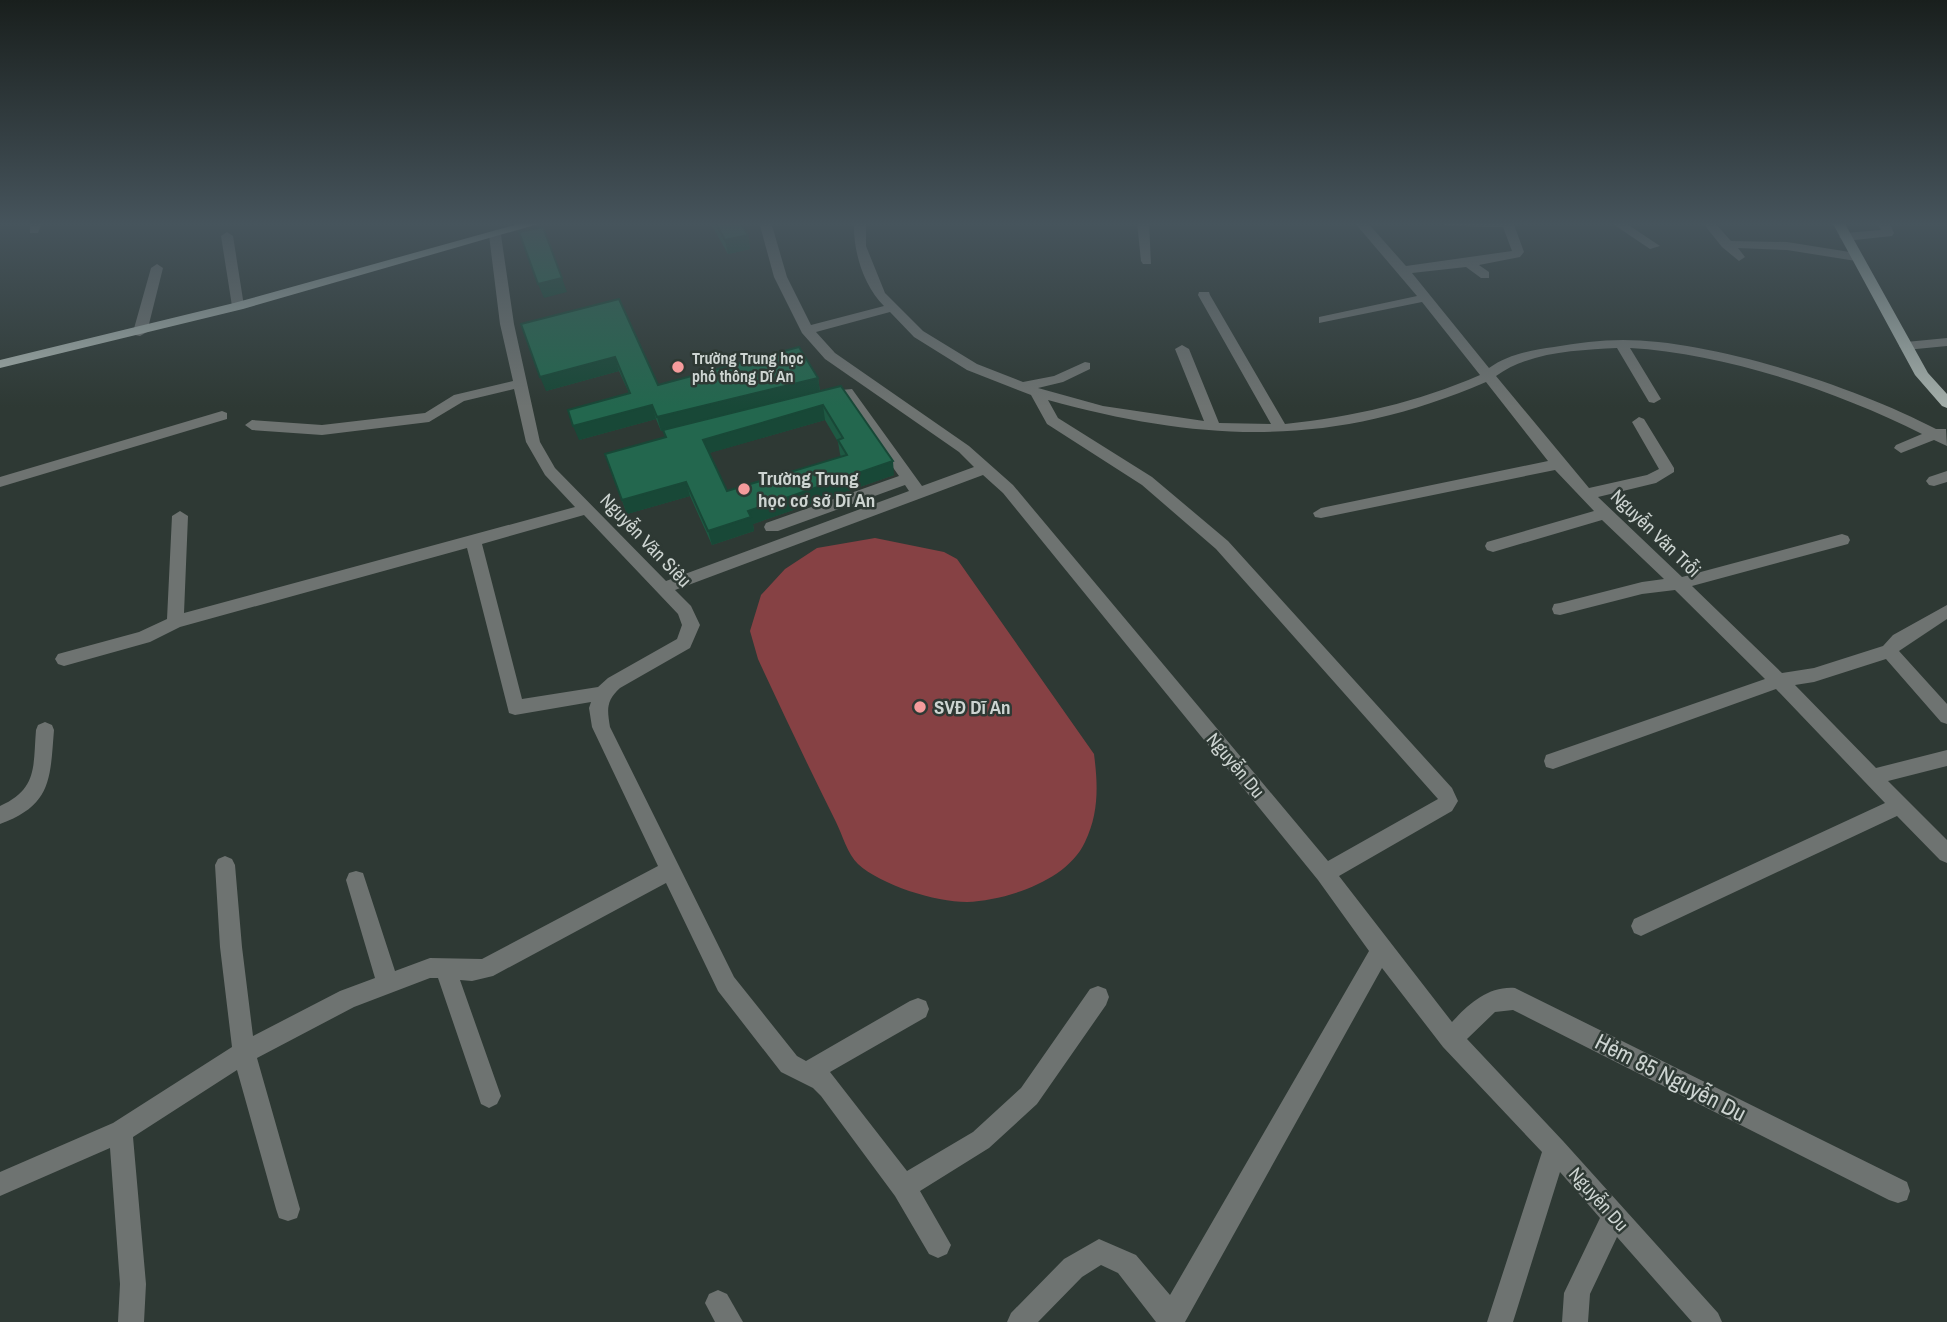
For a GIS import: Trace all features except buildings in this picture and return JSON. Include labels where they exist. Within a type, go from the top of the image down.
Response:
[{"type":"main road","points":[[0,364],[141,332],[319,284]]},
{"type":"main road","points":[[1871,284],[1922,376],[1947,403]]},
{"type":"street","points":[[141,332],[153,284]]},
{"type":"street","points":[[234,284],[238,306]]},
{"type":"street","name":"Nguyễn Văn Siêu","points":[[502,284],[507,324],[533,442],[550,471],[685,611],[691,625],[684,643],[614,683],[603,693]]},
{"type":"street","name":"Nguyễn Du","points":[[782,284],[807,330],[830,356],[964,449],[1008,489],[1325,873],[1451,1039],[1555,1149],[1709,1322]]},
{"type":"street","points":[[875,284],[879,292],[903,320],[940,350],[981,371],[1029,390],[1090,408],[1213,427],[1281,429],[1388,411],[1487,377],[1506,363],[1581,346],[1621,344],[1669,347],[1711,354],[1864,402],[1943,435]]},
{"type":"street","name":"Nguyễn Văn Trỗi","points":[[1414,284],[1487,377],[1586,494],[1779,681],[1947,854]]},
{"type":"street","points":[[1204,295],[1281,429]]},
{"type":"street","points":[[1324,320],[1425,298]]},
{"type":"street","points":[[807,330],[892,308]]},
{"type":"street","points":[[1906,346],[1947,342]]},
{"type":"street","points":[[1621,344],[1654,399]]},
{"type":"street","points":[[1182,349],[1213,427]]},
{"type":"street","points":[[1029,390],[1085,366]]},
{"type":"street","points":[[252,425],[322,430],[429,417],[440,405],[460,397],[520,384]]},
{"type":"street","points":[[1029,390],[1052,421],[1147,481],[1222,545],[1445,794],[1448,801],[1445,805],[1325,873]]},
{"type":"street","points":[[808,400],[847,392],[919,493]]},
{"type":"street","points":[[0,482],[222,416]]},
{"type":"street","points":[[1586,494],[1651,479],[1666,472],[1667,468],[1639,422]]},
{"type":"street","points":[[1901,448],[1943,435]]},
{"type":"street","points":[[1321,513],[1559,464]]},
{"type":"street","points":[[663,588],[986,468]]},
{"type":"street","points":[[772,527],[909,478]]},
{"type":"street","points":[[64,659],[144,637],[175,622],[587,509]]},
{"type":"street","points":[[1493,545],[1605,513]]},
{"type":"street","points":[[175,622],[180,516]]},
{"type":"street","points":[[473,540],[515,708],[603,693],[598,708],[601,727],[726,984],[789,1064],[821,1080],[829,1088],[904,1186],[938,1245]]},
{"type":"street","points":[[1560,609],[1642,588],[1678,584],[1842,540]]},
{"type":"street","points":[[1553,761],[1779,681],[1814,675],[1889,651],[1899,640],[1947,611]]},
{"type":"street","points":[[1889,651],[1947,717]]},
{"type":"street","points":[[0,815],[25,804],[36,794],[45,730]]},
{"type":"street","points":[[1871,777],[1947,758]]},
{"type":"street","points":[[1641,926],[1898,806]]},
{"type":"street","points":[[225,865],[231,947],[244,1053],[288,1209]]},
{"type":"street","points":[[0,1184],[121,1131],[244,1053],[348,999],[430,968],[485,970],[671,870]]},
{"type":"street","points":[[356,880],[388,984]]},
{"type":"street","points":[[1020,1322],[1073,1268],[1099,1252],[1127,1264],[1171,1320],[1381,950]]},
{"type":"street","points":[[445,967],[489,1096]]},
{"type":"street","points":[[904,1186],[981,1140],[1029,1096],[1098,997]]},
{"type":"street","name":"Hẻm 85 Nguyễn Du","points":[[1451,1039],[1493,1001],[1505,997],[1516,999],[1898,1191]]},
{"type":"street","points":[[805,1074],[918,1009]]},
{"type":"street","points":[[121,1131],[133,1284],[131,1322]]},
{"type":"street","points":[[1500,1322],[1555,1149]]},
{"type":"street","points":[[1575,1322],[1577,1293],[1614,1215]]},
{"type":"shaded area","name":"SVĐ Dĩ An","points":[[875,538],[944,552],[957,559],[1094,754],[1096,799],[1093,820],[1085,842],[1065,868],[1034,886],[1000,897],[967,902],[954,901],[909,891],[880,879],[858,864],[848,850],[758,659],[750,631],[761,595],[785,569],[817,548]]},
{"type":"place","name":"Trường Trung học phổ thông Dĩ An","points":[[678,367]]},
{"type":"place","name":"Trường Trung học cơ sở Dĩ An","points":[[744,489]]},
{"type":"place","name":"SVĐ Dĩ An","points":[[920,707]]}]
